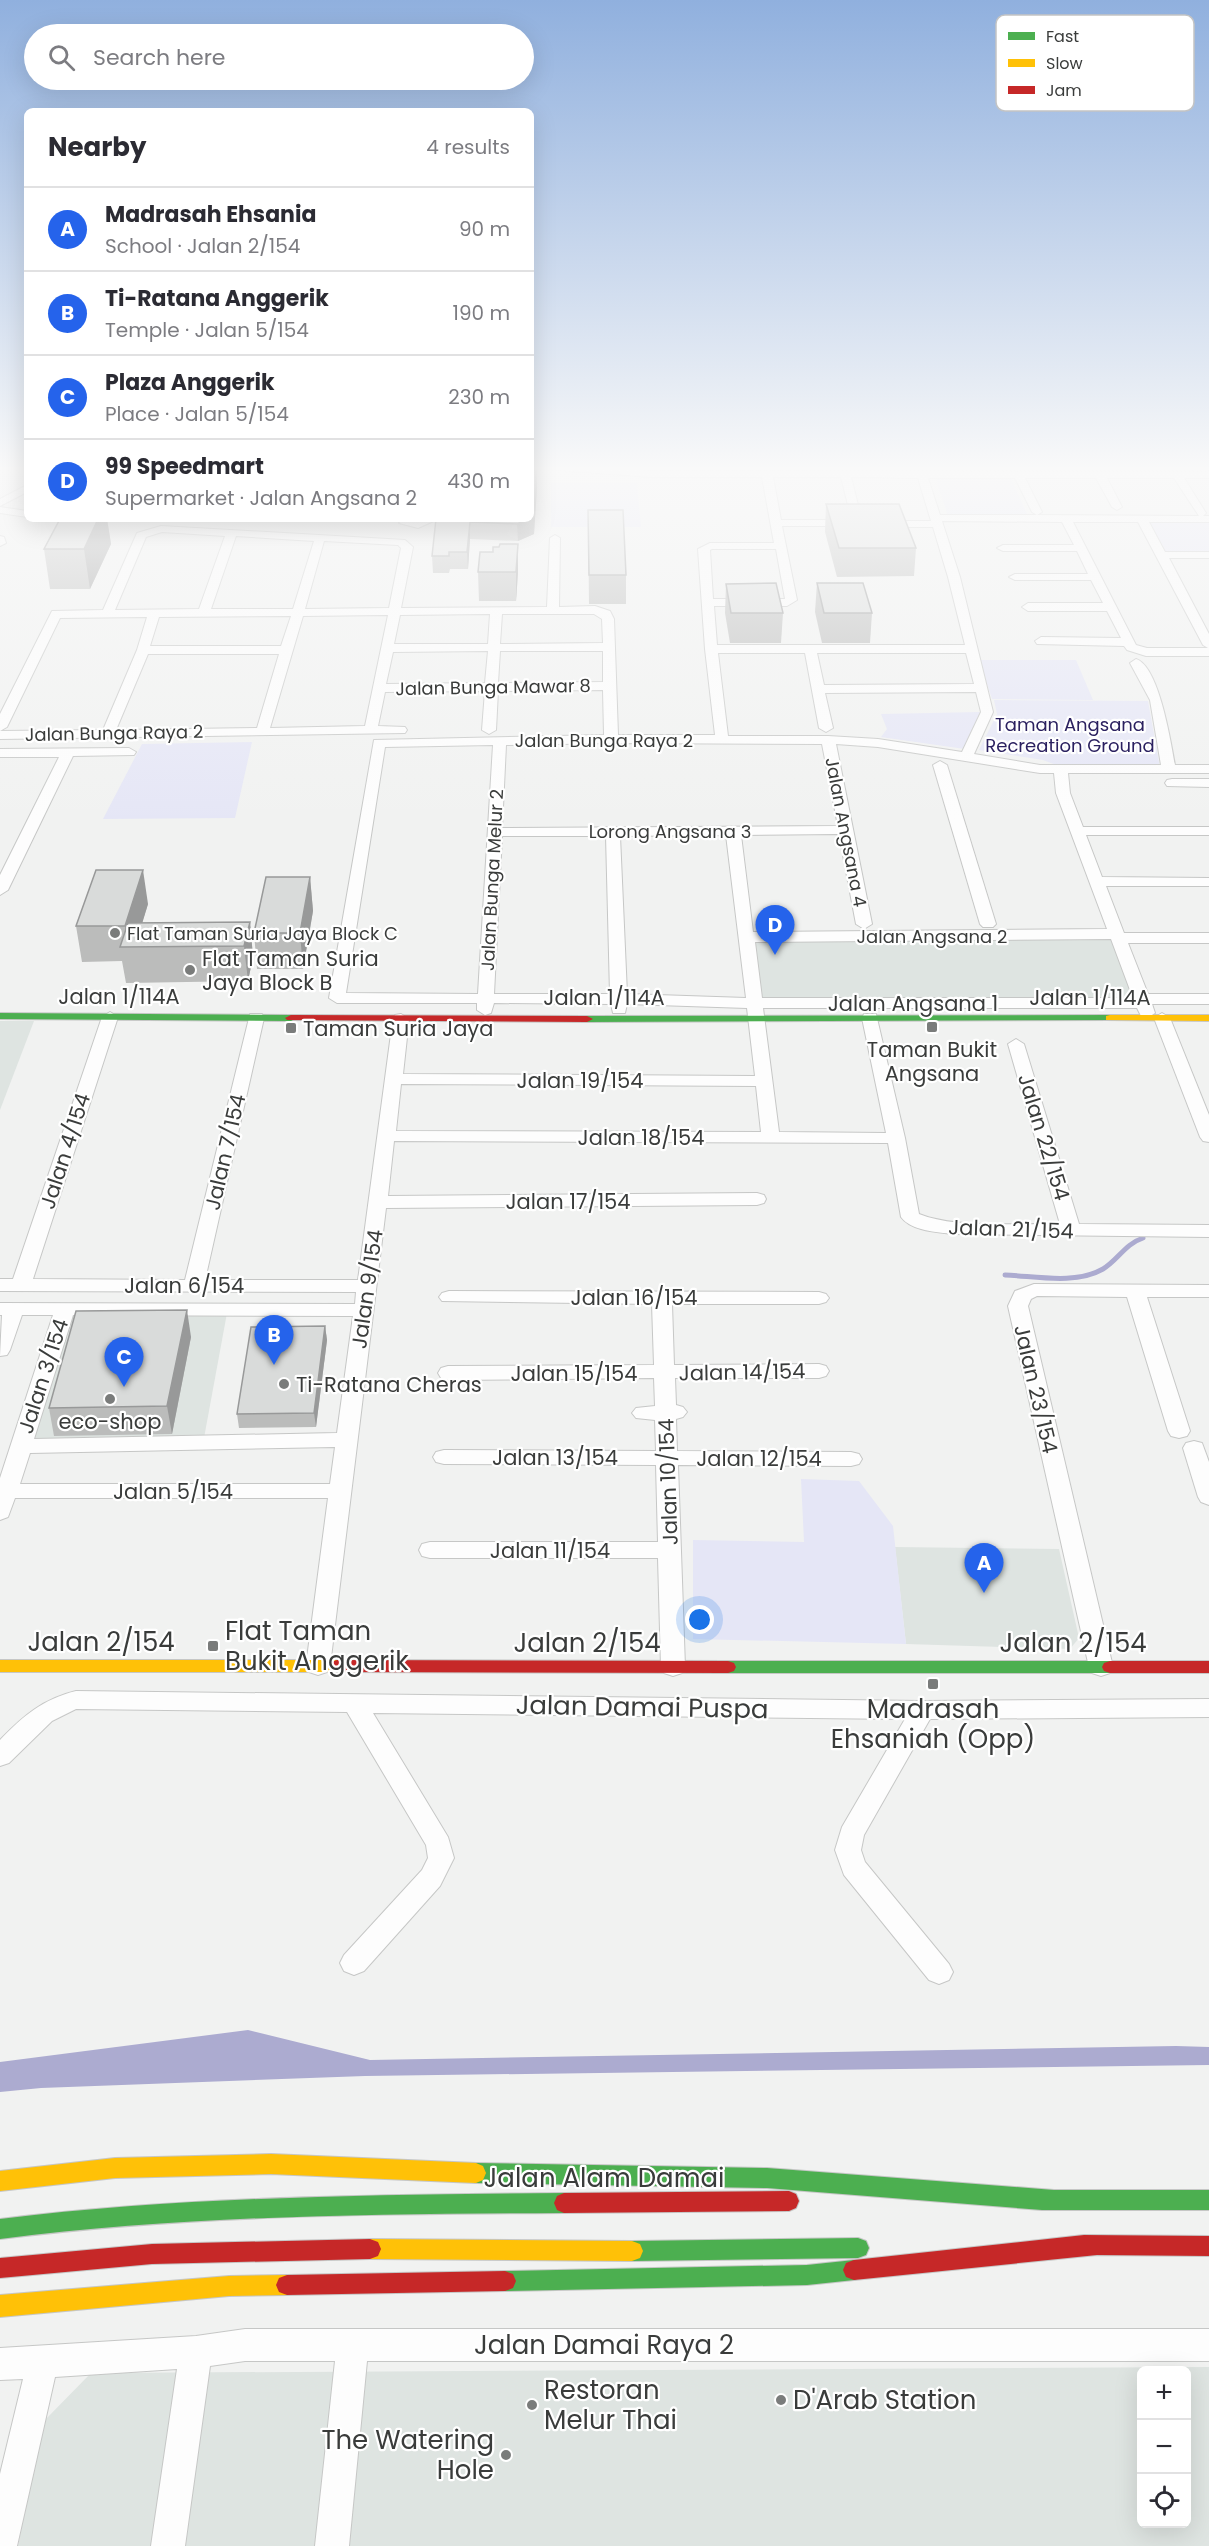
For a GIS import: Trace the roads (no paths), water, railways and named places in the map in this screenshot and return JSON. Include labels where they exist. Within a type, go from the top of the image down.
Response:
[{"type":"main road","name":"Jalan 1/114A","points":[[0,1016],[484,1019],[619,1018],[757,1011],[870,1018],[1149,1009],[1209,1018]]},
{"type":"main road","name":"Jalan 2/154","points":[[0,1666],[1209,1667]]},
{"type":"main road","points":[[0,2181],[115,2168],[271,2164],[486,2173],[767,2178],[1054,2200]]},
{"type":"main road","points":[[887,2201],[1209,2200]]},
{"type":"main road","name":"Jalan Alam Damai","points":[[0,2229],[70,2219],[299,2206],[804,2201]]},
{"type":"main road","points":[[0,2306],[229,2286],[807,2275],[1098,2245]]},
{"type":"main road","points":[[944,2247],[1209,2246]]},
{"type":"main road","points":[[0,2268],[73,2259],[338,2247],[611,2251],[872,2248]]},
{"type":"street","points":[[107,614],[120,585]]},
{"type":"street","points":[[205,610],[214,585]]},
{"type":"street","points":[[263,731],[306,585]]},
{"type":"street","points":[[0,727],[56,614],[154,614],[298,612],[393,612],[553,610],[602,612],[608,619],[610,733],[489,730],[375,737],[378,688],[386,648],[393,612],[398,585]]},
{"type":"street","points":[[553,610],[554,585]]},
{"type":"street","points":[[707,585],[711,649],[722,739]]},
{"type":"street","points":[[708,603],[790,601],[787,585]]},
{"type":"street","points":[[954,585],[987,712],[969,754]]},
{"type":"street","points":[[1099,585],[1128,642],[1137,651],[1209,652]]},
{"type":"street","points":[[1178,585],[1209,645]]},
{"type":"street","points":[[1028,607],[1111,607]]},
{"type":"street","points":[[489,730],[496,611]]},
{"type":"street","points":[[108,733],[143,650],[154,614]]},
{"type":"street","points":[[1041,640],[1128,642]]},
{"type":"street","points":[[386,648],[609,647]]},
{"type":"street","points":[[711,649],[971,649]]},
{"type":"street","name":"Jalan Angsana 4","points":[[810,649],[864,924]]},
{"type":"street","points":[[143,650],[285,650]]},
{"type":"street","points":[[1136,663],[1156,699],[1169,769]]},
{"type":"street","name":"Jalan Bunga Mawar 8","points":[[378,688],[609,686]]},
{"type":"street","points":[[819,689],[982,688]]},
{"type":"street","name":"Jalan Bunga Raya 2","points":[[0,735],[263,731],[500,741],[610,733],[722,739],[827,734],[969,754],[1061,777]]},
{"type":"street","name":"Jalan Angsana 1","points":[[375,737],[337,998],[618,999],[757,1011],[1149,1009],[1209,999]]},
{"type":"street","name":"Jalan Bunga Melur 2","points":[[484,1019],[500,741]]},
{"type":"street","points":[[0,753],[129,752]]},
{"type":"street","points":[[0,890],[68,753]]},
{"type":"street","points":[[940,765],[988,924]]},
{"type":"street","points":[[1061,777],[1169,769],[1209,769]]},
{"type":"street","points":[[1061,777],[1209,783]]},
{"type":"street","points":[[1061,777],[1078,831],[1116,932],[1209,1137]]},
{"type":"street","points":[[733,830],[771,1138]]},
{"type":"street","name":"Lorong Angsana 3","points":[[495,832],[844,830]]},
{"type":"street","points":[[613,831],[619,1018]]},
{"type":"street","points":[[1078,831],[1209,831]]},
{"type":"street","points":[[1097,881],[1209,882]]},
{"type":"street","points":[[746,930],[864,924],[988,924],[1209,938]]},
{"type":"street","name":"Jalan Angsana 2","points":[[746,930],[1116,932]]},
{"type":"street","name":"Jalan 4/154","points":[[21,1285],[110,1017]]},
{"type":"street","name":"Jalan 7/154","points":[[194,1285],[256,1018]]},
{"type":"street","name":"Jalan 21/154","points":[[870,1018],[896,1138],[910,1217],[929,1225],[953,1228],[1209,1231]]},
{"type":"street","name":"Jalan 9/154","points":[[318,1666],[401,1019]]},
{"type":"street","name":"Jalan 22/154","points":[[1016,1044],[1072,1231]]},
{"type":"street","name":"Jalan 19/154","points":[[394,1079],[765,1081]]},
{"type":"street","name":"Jalan 18/154","points":[[387,1136],[896,1138]]},
{"type":"street","name":"Jalan 17/154","points":[[379,1202],[757,1199]]},
{"type":"street","name":"Jalan 6/154","points":[[0,1285],[367,1286]]},
{"type":"street","name":"Jalan 23/154","points":[[1101,1667],[1018,1306],[1022,1295],[1034,1290],[1209,1291]]},
{"type":"street","points":[[1135,1291],[1179,1431]]},
{"type":"street","name":"Jalan 16/154","points":[[449,1297],[819,1298]]},
{"type":"street","name":"Jalan 10/154","points":[[662,1298],[668,1333],[664,1373],[671,1412],[667,1457],[673,1667]]},
{"type":"street","points":[[0,1350],[7,1309],[364,1310]]},
{"type":"street","name":"Jalan 3/154","points":[[3,1502],[65,1309]]},
{"type":"street","name":"Jalan 14/154","points":[[664,1373],[819,1371]]},
{"type":"street","name":"Jalan 15/154","points":[[447,1373],[664,1373]]},
{"type":"street","points":[[643,1413],[671,1412]]},
{"type":"street","points":[[21,1446],[347,1440]]},
{"type":"street","points":[[1194,1448],[1209,1497]]},
{"type":"street","name":"Jalan 13/154","points":[[444,1457],[667,1457]]},
{"type":"street","name":"Jalan 12/154","points":[[667,1457],[851,1459]]},
{"type":"street","name":"Jalan 5/154","points":[[3,1502],[340,1491]]},
{"type":"street","name":"Jalan 11/154","points":[[430,1550],[670,1550]]},
{"type":"street","name":"Jalan Damai Puspa","points":[[0,1756],[43,1713],[59,1703],[76,1700],[923,1710],[1209,1708]]},
{"type":"street","points":[[354,1963],[431,1878],[441,1858],[439,1844],[355,1704]]},
{"type":"street","points":[[923,1710],[851,1834],[848,1850],[853,1867],[939,1972]]},
{"type":"street","name":"Jalan Damai Raya 2","points":[[0,2364],[196,2352],[245,2345],[1209,2345]]},
{"type":"street","points":[[332,2546],[353,2345]]},
{"type":"street","points":[[168,2546],[196,2352]]},
{"type":"street","points":[[0,2546],[43,2360]]},
{"type":"water","points":[[248,2030],[370,2060],[1176,2046],[1209,2047],[1209,2065],[365,2076],[41,2088],[0,2092],[0,2062]]},
{"type":"waterway","points":[[1005,1275],[1068,1278],[1092,1274],[1103,1269],[1131,1244],[1143,1238]]},
{"type":"place","name":"Flat Taman Suria Jaya Block C","points":[[115,933]]},
{"type":"place","name":"99 Speedmart","points":[[775,955]]},
{"type":"place","name":"Flat Taman Suria Jaya Block B","points":[[190,970]]},
{"type":"place","name":"Taman Bukit Angsana","points":[[932,1027]]},
{"type":"place","name":"Taman Suria Jaya","points":[[291,1028]]},
{"type":"place","name":"Ti-Ratana Anggerik","points":[[274,1365]]},
{"type":"place","name":"Ti-Ratana Cheras","points":[[284,1384]]},
{"type":"place","name":"Plaza Anggerik","points":[[124,1387]]},
{"type":"place","name":"eco-shop","points":[[110,1399]]},
{"type":"place","name":"Madrasah Ehsania","points":[[984,1593]]},
{"type":"place","name":"Flat Taman Bukit Anggerik","points":[[213,1646]]},
{"type":"place","name":"Madrasah Ehsaniah (Opp)","points":[[933,1684]]},
{"type":"place","name":"D'Arab Station","points":[[781,2400]]},
{"type":"place","name":"Restoran Melur Thai","points":[[532,2405]]},
{"type":"place","name":"The Watering Hole","points":[[506,2455]]},
{"type":"park label","name":"Taman Angsana Recreation Ground","points":[[1070,734]]}]
